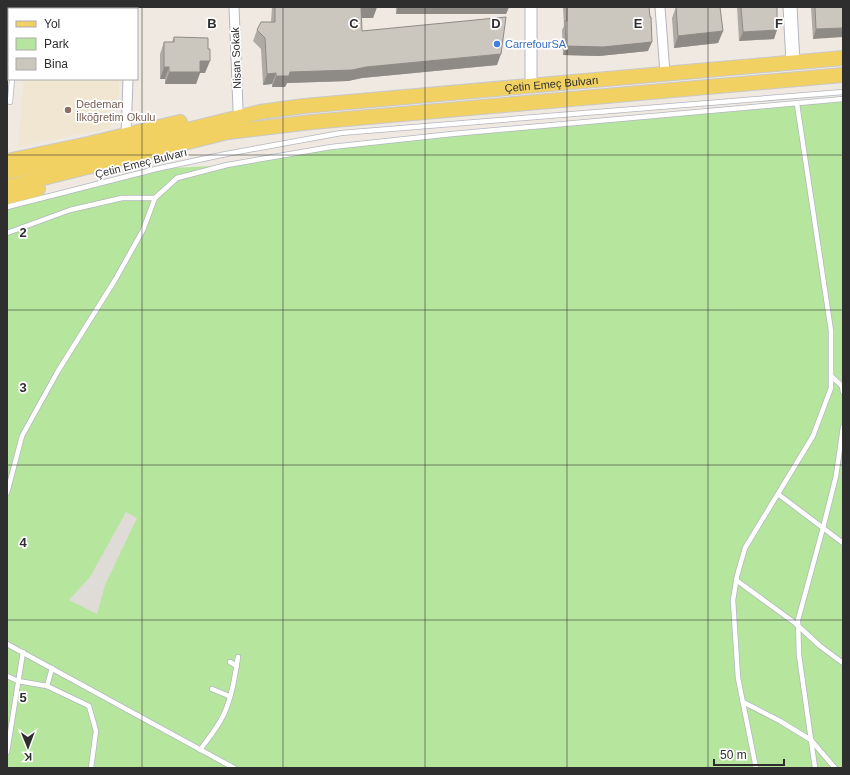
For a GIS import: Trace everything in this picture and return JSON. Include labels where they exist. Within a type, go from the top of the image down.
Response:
[{"type":"main road","points":[[790,7],[794,80]]},
{"type":"main road","name":"Çetin Emeç Bulvarı","points":[[7,172],[82,156],[260,112],[304,106],[843,58]]},
{"type":"main road","name":"Çetin Emeç Bulvarı","points":[[7,187],[228,132],[274,126],[843,75]]},
{"type":"main road","name":"Çetin Emeç Bulvarı","points":[[7,161],[88,144],[238,109],[260,112]]},
{"type":"main road","name":"Çetin Emeç Bulvarı","points":[[7,197],[209,146],[274,126]]},
{"type":"street","name":"Nisan Sokak","points":[[234,7],[238,109]]},
{"type":"street","points":[[531,7],[531,85]]},
{"type":"street","points":[[660,7],[666,73]]},
{"type":"street","points":[[126,134],[128,80]]},
{"type":"lane","points":[[10,102],[12,80]]},
{"type":"lane","points":[[7,207],[218,156],[341,133],[843,92]]},
{"type":"lane","points":[[7,493],[22,436],[58,371],[115,280],[140,236],[155,198],[177,178],[227,165],[331,147],[452,134],[843,99]]},
{"type":"lane","points":[[756,768],[738,678],[733,600],[736,580],[746,548],[812,436],[831,388],[831,332],[798,104]]},
{"type":"lane","points":[[7,233],[70,210],[122,198],[155,198]]},
{"type":"lane","points":[[831,376],[842,386],[843,392]]},
{"type":"lane","points":[[815,768],[799,655],[798,620],[836,476],[843,428]]},
{"type":"lane","points":[[778,494],[843,543]]},
{"type":"lane","points":[[736,580],[799,627],[820,646],[843,663]]},
{"type":"lane","points":[[7,644],[234,768]]},
{"type":"lane","points":[[7,752],[23,652]]},
{"type":"lane","points":[[200,750],[215,730],[224,714],[238,657]]},
{"type":"lane","points":[[230,662],[236,666]]},
{"type":"lane","points":[[47,686],[52,668]]},
{"type":"lane","points":[[7,676],[18,680],[47,686],[89,706],[96,731],[91,768]]},
{"type":"lane","points":[[212,689],[229,696]]},
{"type":"lane","points":[[743,702],[780,721],[811,740],[835,768]]},
{"type":"shaded area","points":[[7,7],[15,7],[8,8],[8,80],[7,96]]},
{"type":"shaded area","points":[[30,7],[120,7],[120,8]]},
{"type":"shaded area","name":"Dedeman İlköğretim Okulu","points":[[24,80],[119,80],[119,92],[110,128],[18,147]]},
{"type":"shaded area","points":[[126,512],[137,518],[105,585],[97,614],[69,600],[90,577]]},
{"type":"green space","points":[[843,99],[843,768],[7,768],[7,207],[156,169],[227,165],[331,147]]},
{"type":"building","points":[[7,7],[12,7],[8,8],[7,15]]},
{"type":"building","points":[[47,7],[73,7],[73,8]]},
{"type":"building","points":[[275,7],[361,7],[362,31],[506,17],[501,54],[366,67],[352,70],[290,72],[289,76],[276,76],[276,73],[267,74],[265,38],[257,30],[261,22],[275,22]]},
{"type":"building","points":[[567,7],[649,7],[652,42],[603,47],[566,46],[565,21],[567,21]]},
{"type":"building","points":[[676,7],[720,7],[723,31],[678,36]]},
{"type":"building","points":[[741,7],[777,7],[777,30],[743,32]]},
{"type":"building","points":[[815,7],[843,7],[843,28],[816,29]]},
{"type":"building","points":[[174,37],[208,38],[210,61],[200,61],[200,72],[169,72],[169,67],[164,67],[164,42],[174,42]]},
{"type":"place","name":"CarrefourSA","points":[[497,44]]},
{"type":"place","name":"Dedeman İlköğretim Okulu","points":[[68,110]]}]
